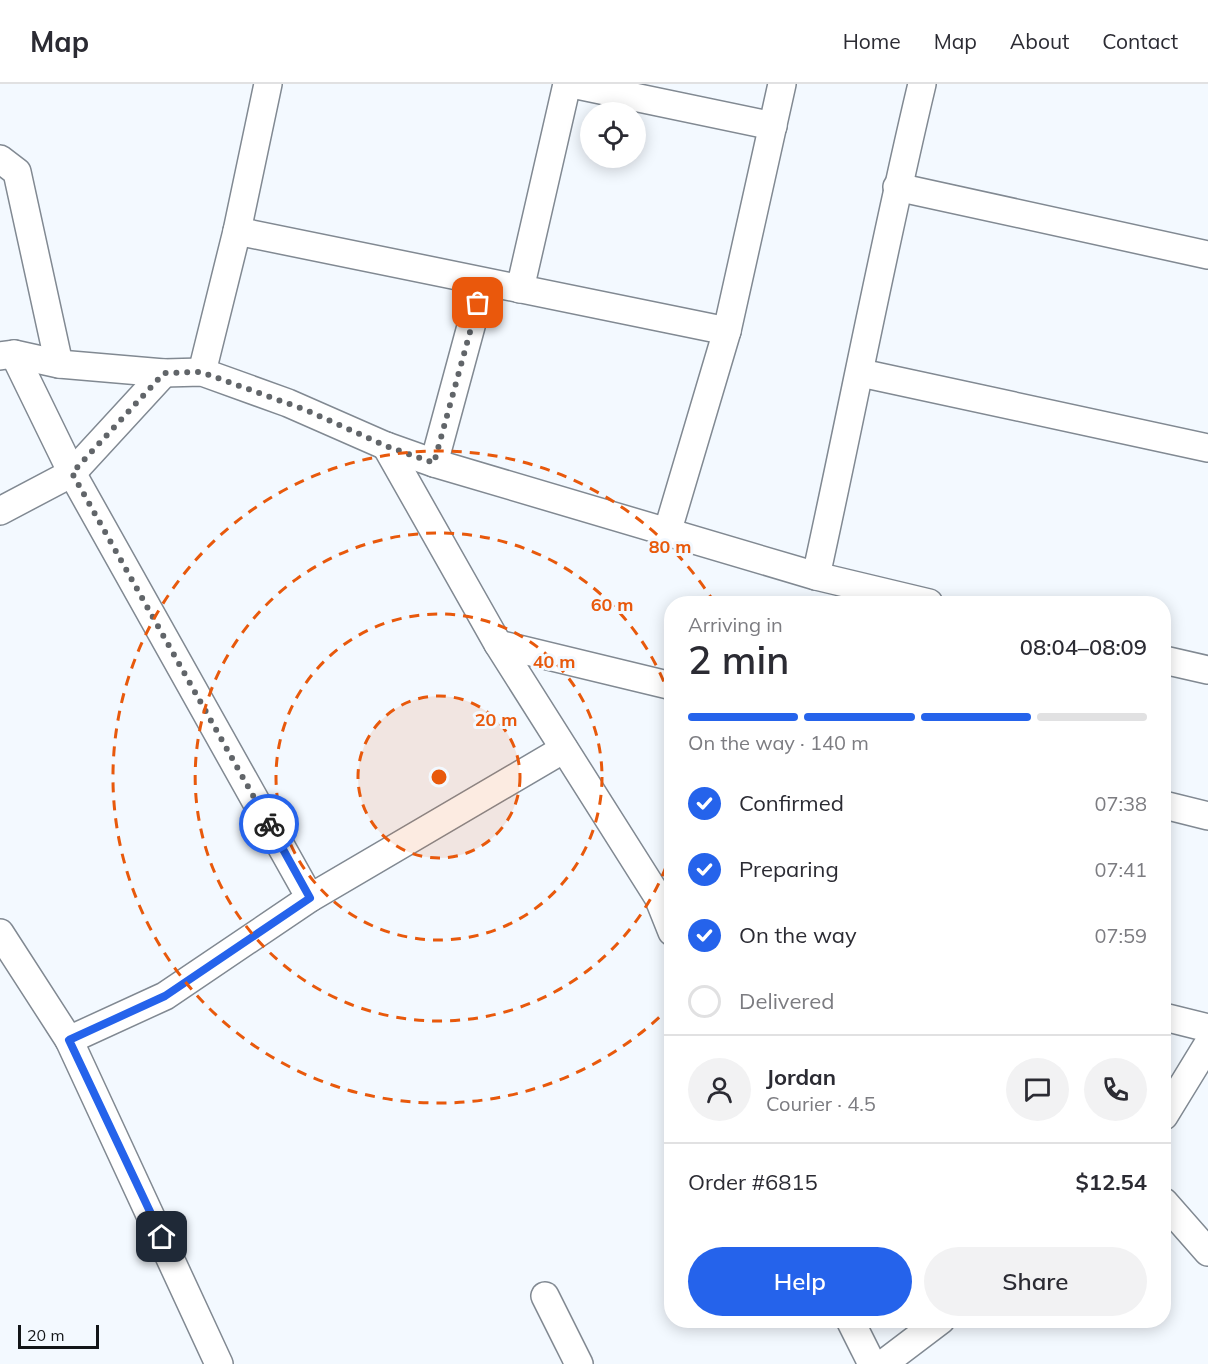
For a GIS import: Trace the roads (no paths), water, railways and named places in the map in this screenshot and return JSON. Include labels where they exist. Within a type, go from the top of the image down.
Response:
[{"type":"street","points":[[201,372],[237,231],[268,84]]},
{"type":"street","points":[[520,289],[567,84]]},
{"type":"street","points":[[572,84],[772,126]]},
{"type":"street","points":[[667,532],[728,331],[782,84]]},
{"type":"street","points":[[816,576],[861,373],[897,187],[922,84]]},
{"type":"street","points":[[0,159],[16,172],[59,364]]},
{"type":"street","points":[[897,187],[1208,255]]},
{"type":"street","points":[[237,231],[728,331]]},
{"type":"street","points":[[434,463],[483,282]]},
{"type":"street","points":[[7,355],[59,364],[164,373],[201,372],[324,418],[386,446],[434,463],[816,576],[900,596]]},
{"type":"street","points":[[7,355],[310,898]]},
{"type":"street","points":[[0,511],[72,473],[164,373]]},
{"type":"street","points":[[861,373],[1208,448]]},
{"type":"street","points":[[386,446],[498,644],[564,749],[664,898]]},
{"type":"street","points":[[498,644],[664,684]]},
{"type":"street","points":[[1171,662],[1208,670]]},
{"type":"street","points":[[69,1040],[165,996],[310,898],[564,749]]},
{"type":"street","points":[[1171,807],[1208,816]]},
{"type":"street","points":[[0,933],[69,1040],[219,1364]]},
{"type":"street","points":[[1171,1019],[1208,1028]]},
{"type":"street","points":[[1171,1105],[1208,1044]]},
{"type":"street","points":[[1171,1210],[1208,1252]]},
{"type":"street","points":[[545,1296],[579,1364]]},
{"type":"street","points":[[854,1328],[872,1364]]},
{"type":"street","points":[[883,1364],[930,1328]]}]
